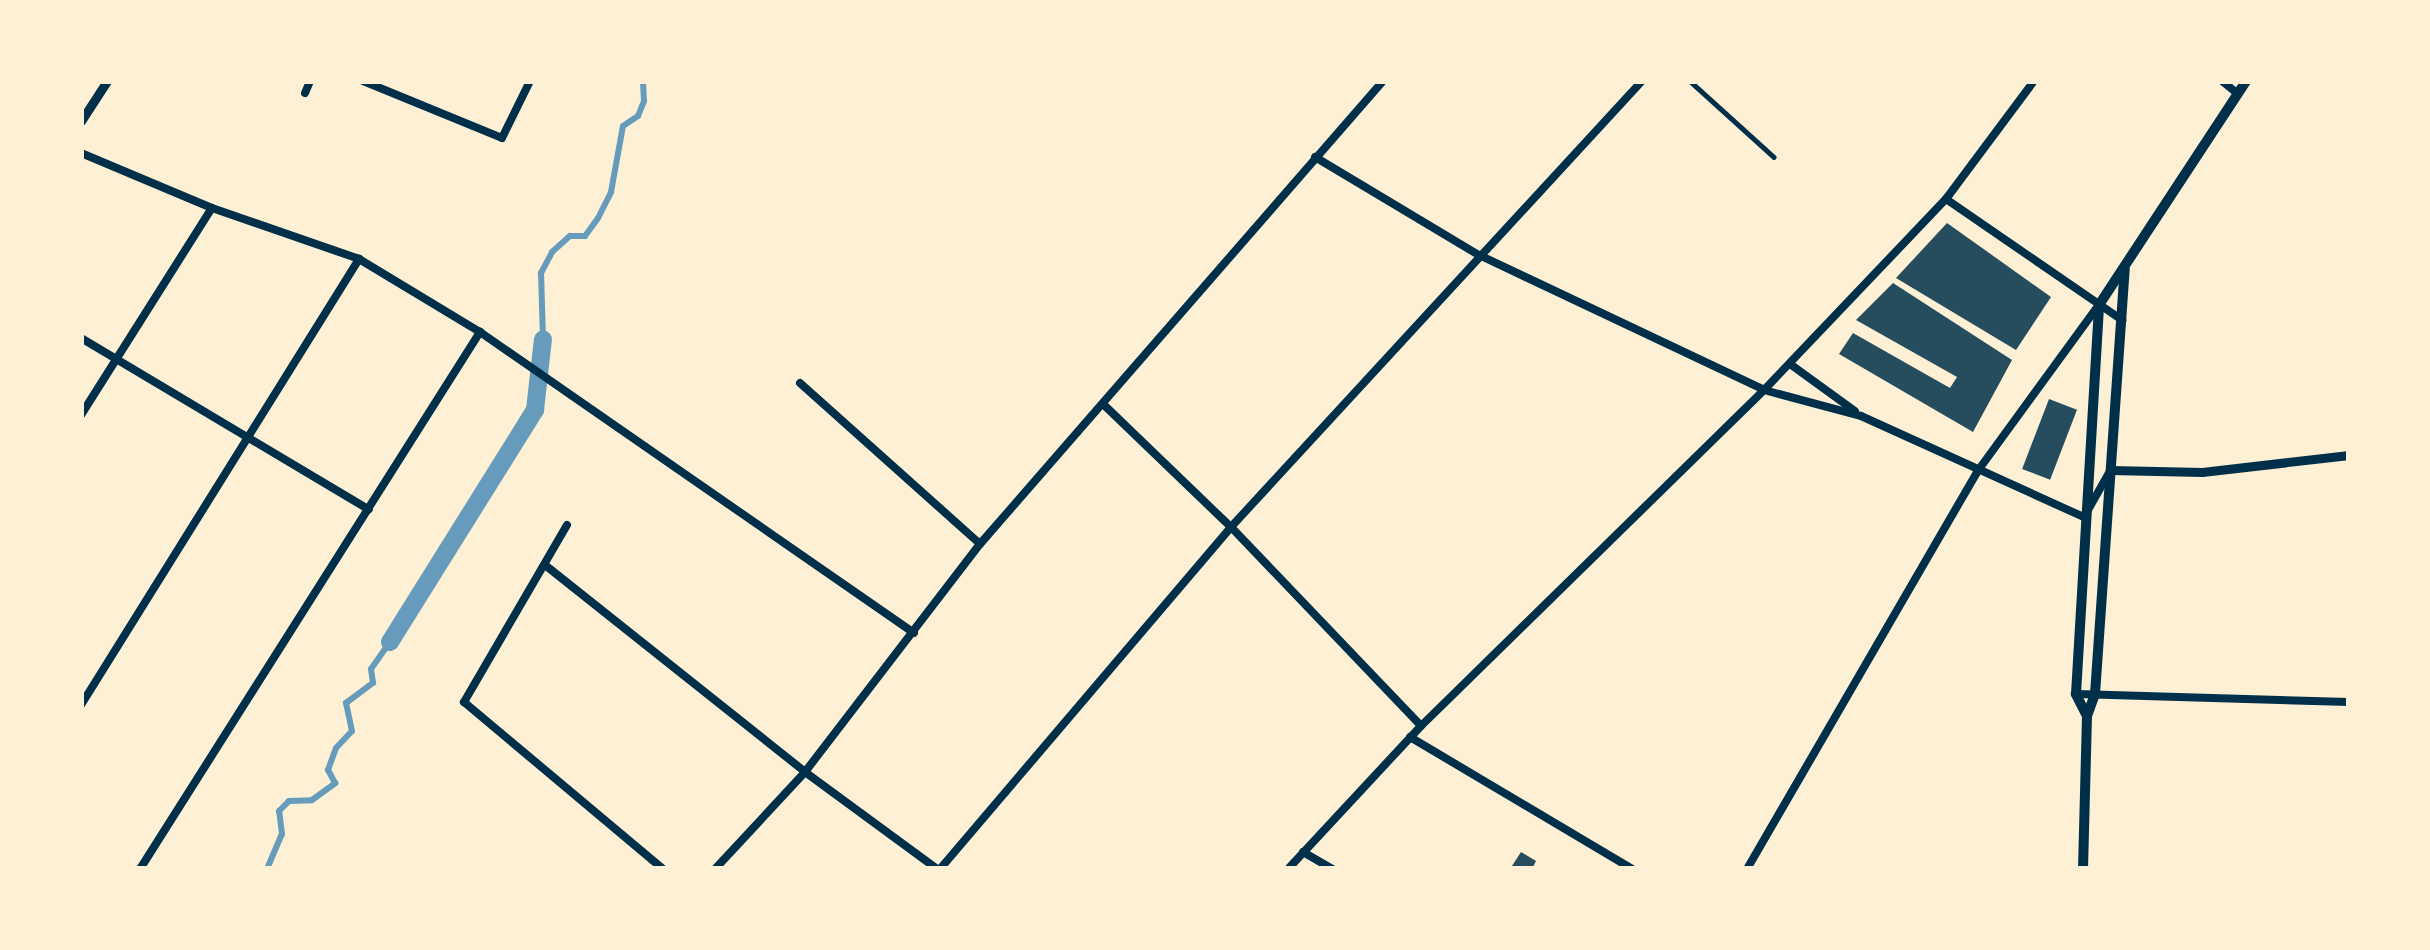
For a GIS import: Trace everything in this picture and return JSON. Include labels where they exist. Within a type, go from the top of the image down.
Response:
[{"type":"main road","points":[[2087,716],[2076,694],[2099,305],[2246,81]]},
{"type":"main road","points":[[2083,869],[2087,716],[2096,694],[2126,265]]},
{"type":"street","points":[[81,121],[106,81]]},
{"type":"street","points":[[305,93],[310,81]]},
{"type":"street","points":[[364,81],[502,138],[530,81]]},
{"type":"street","points":[[545,566],[805,772],[938,869],[1232,527],[1642,81]]},
{"type":"street","points":[[1288,869],[1410,737],[1790,364],[1946,199],[2034,81]]},
{"type":"street","points":[[2222,81],[2237,93]]},
{"type":"street","points":[[715,869],[805,772],[980,544],[1378,82]]},
{"type":"street","points":[[81,153],[212,208],[359,259],[480,332],[558,391],[914,633]]},
{"type":"street","points":[[1315,158],[1479,254],[1763,390],[1861,416]]},
{"type":"street","points":[[1946,199],[2122,320]]},
{"type":"street","points":[[81,416],[212,208]]},
{"type":"street","points":[[81,705],[359,259]]},
{"type":"street","points":[[1747,869],[1977,472],[2099,305]]},
{"type":"street","points":[[140,869],[480,332]]},
{"type":"street","points":[[81,338],[369,509]]},
{"type":"street","points":[[1790,364],[1861,416],[2084,517],[2110,470],[2202,472],[2349,454]]},
{"type":"street","points":[[800,383],[980,544]]},
{"type":"street","points":[[1103,404],[1232,527],[1421,726]]},
{"type":"street","points":[[567,525],[464,702],[663,869]]},
{"type":"street","points":[[2076,694],[2349,702]]},
{"type":"street","points":[[1410,737],[1632,869]]},
{"type":"street","points":[[1303,853],[1332,869]]},
{"type":"lane","points":[[1690,81],[1774,157]]},
{"type":"building","points":[[1947,223],[2051,297],[2016,350],[1896,278]]},
{"type":"building","points":[[1893,283],[2012,360],[1973,432],[1839,354],[1853,333],[1950,388],[1957,377],[1856,320]]},
{"type":"building","points":[[2049,399],[2077,410],[2050,480],[2022,469]]},
{"type":"building","points":[[1521,852],[1536,861],[1532,869],[1510,869]]},
{"type":"waterway","points":[[543,339],[541,273],[552,252],[570,236],[585,236],[598,218],[611,192],[623,126],[638,116],[644,101],[643,81]]},
{"type":"waterway","points":[[390,642],[535,410],[543,339]]},
{"type":"waterway","points":[[267,869],[282,834],[279,811],[289,801],[312,800],[335,783],[328,770],[336,748],[352,731],[346,703],[373,683],[371,669],[390,642]]}]
